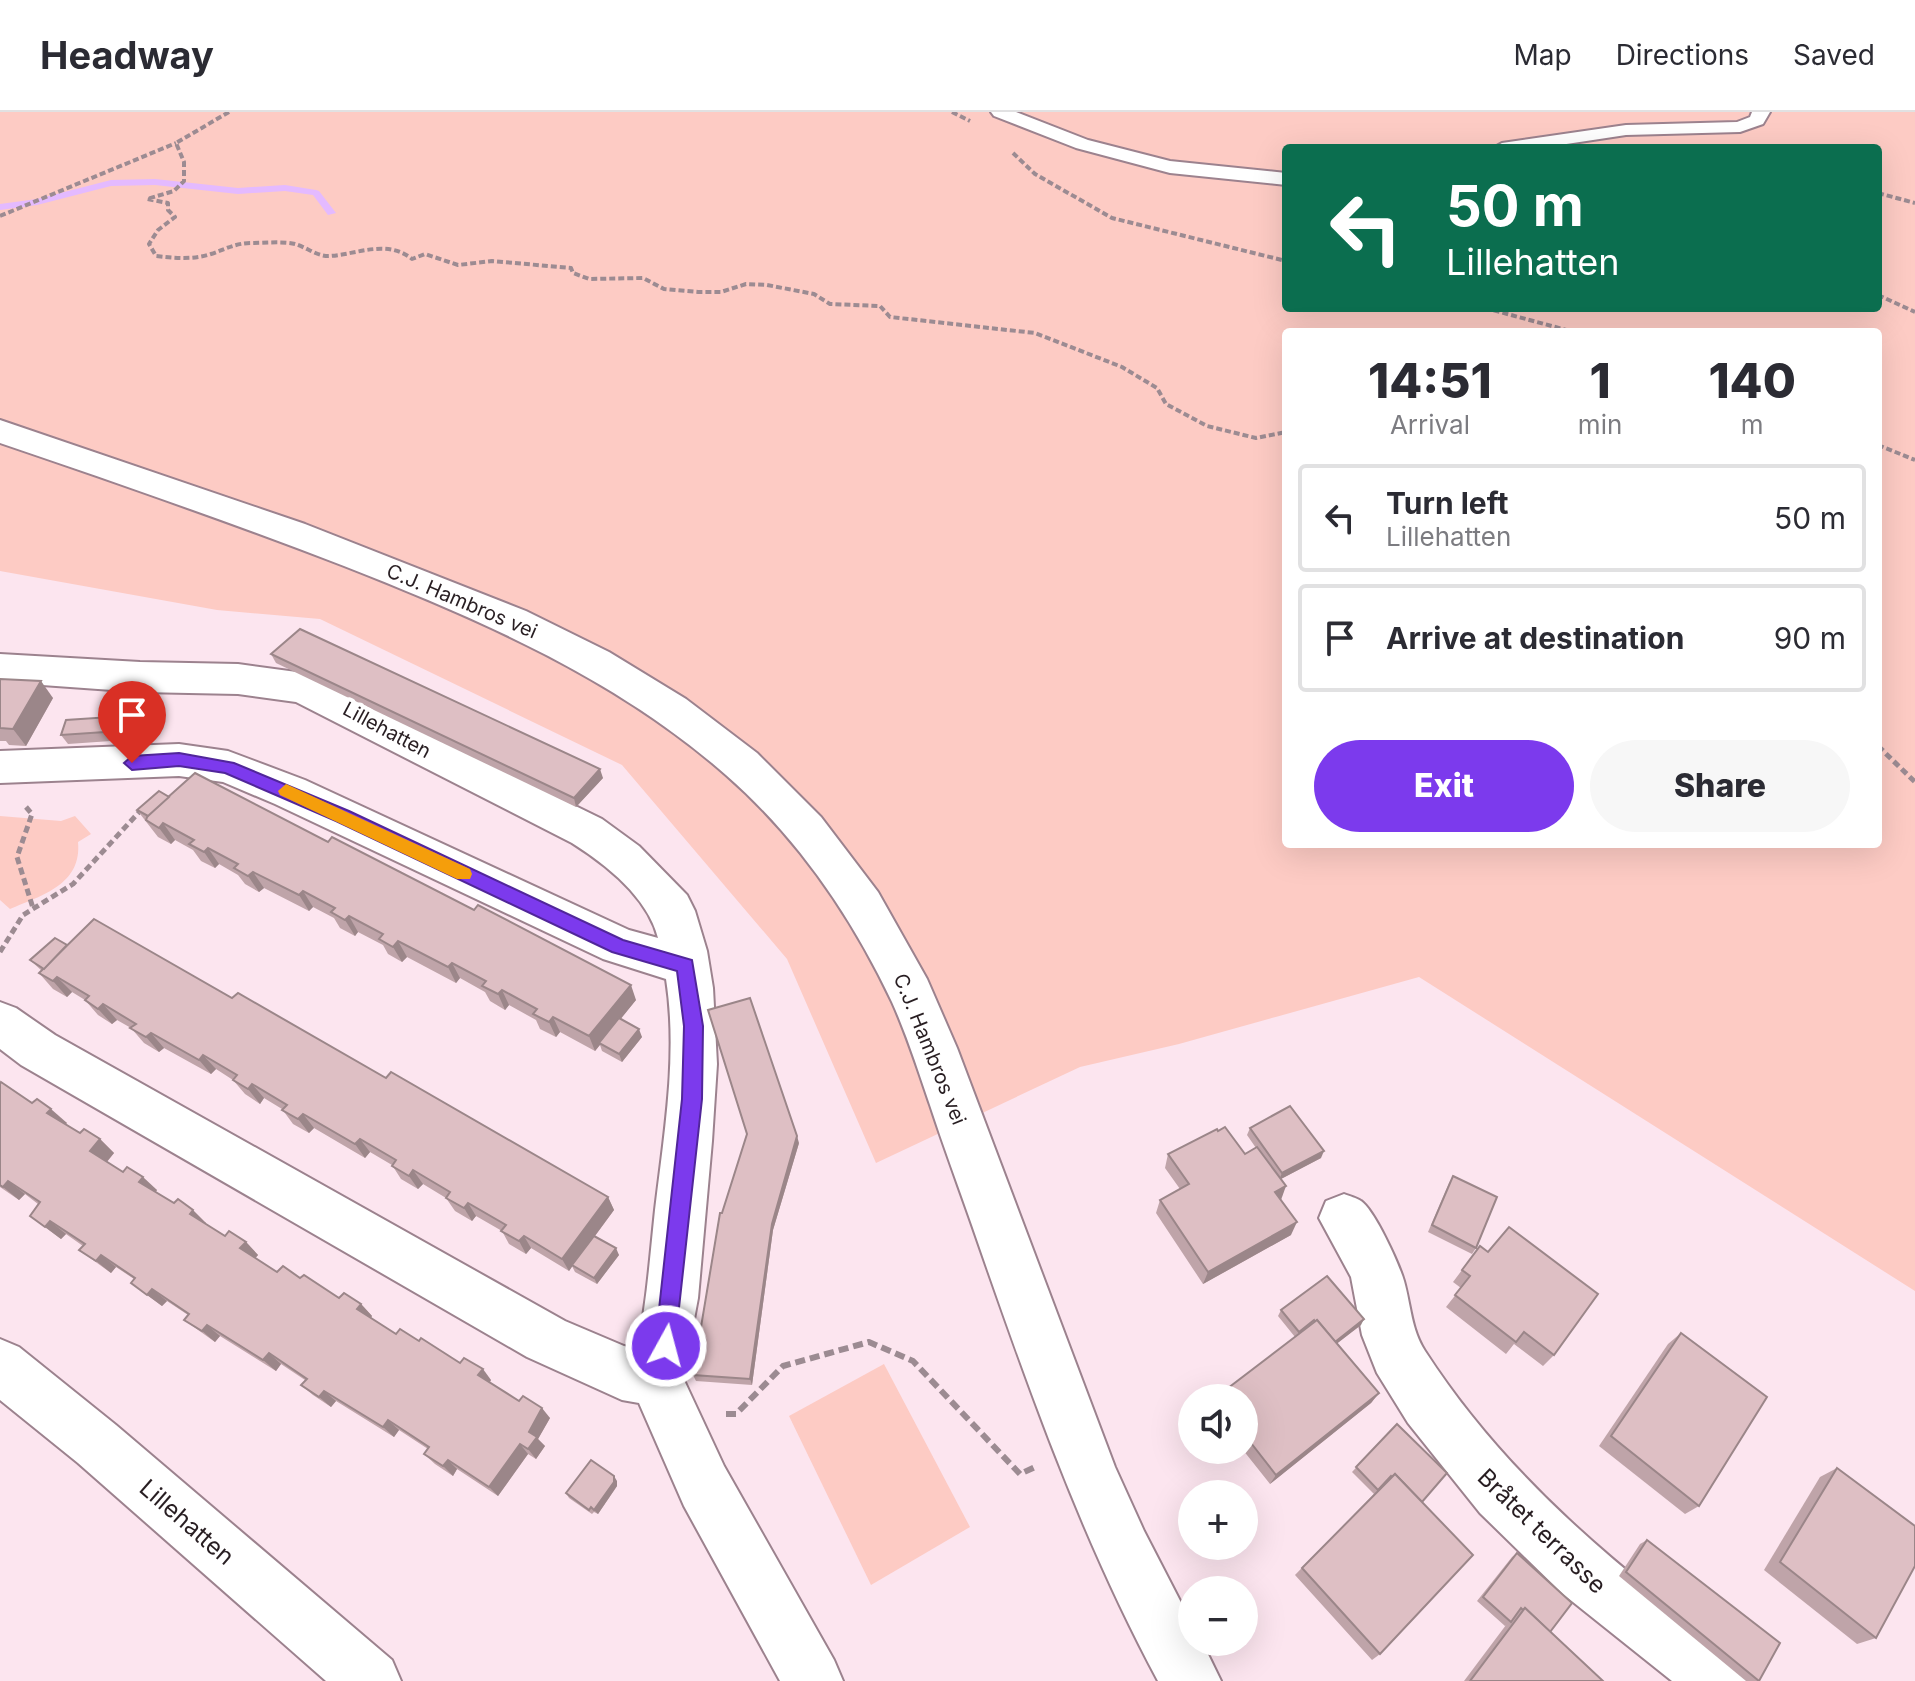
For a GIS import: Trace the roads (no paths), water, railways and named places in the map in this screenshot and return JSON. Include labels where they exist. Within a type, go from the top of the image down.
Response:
[{"type":"street","name":"C.J. Hambros vei","points":[[0,431],[241,513],[488,609],[661,700],[719,743],[815,836],[870,914],[913,996],[1091,1475],[1170,1645],[1191,1681]]},
{"type":"street","name":"Lillehatten","points":[[0,668],[140,677],[238,679],[304,688],[617,849],[674,911],[694,1026],[692,1099],[666,1346],[656,1379]]},
{"type":"street","points":[[0,767],[179,760],[228,767],[290,792],[619,946],[685,965]]},
{"type":"street","points":[[0,1022],[38,1050],[546,1339],[622,1373],[656,1379],[704,1486],[813,1681]]},
{"type":"street","name":"Bråtet terrasse","points":[[1344,1218],[1375,1271],[1394,1351],[1455,1442],[1536,1532],[1614,1600],[1721,1681]]},
{"type":"street","name":"Lillehatten","points":[[0,1366],[97,1444],[371,1681]]},
{"type":"lane","points":[[1000,112],[1082,144],[1170,167],[1282,179]]},
{"type":"lane","points":[[1530,144],[1626,130],[1740,127],[1757,120],[1761,112]]},
{"type":"waterway","points":[[0,207],[37,202],[111,183],[155,182],[238,191],[285,188],[316,193],[331,213]]}]
